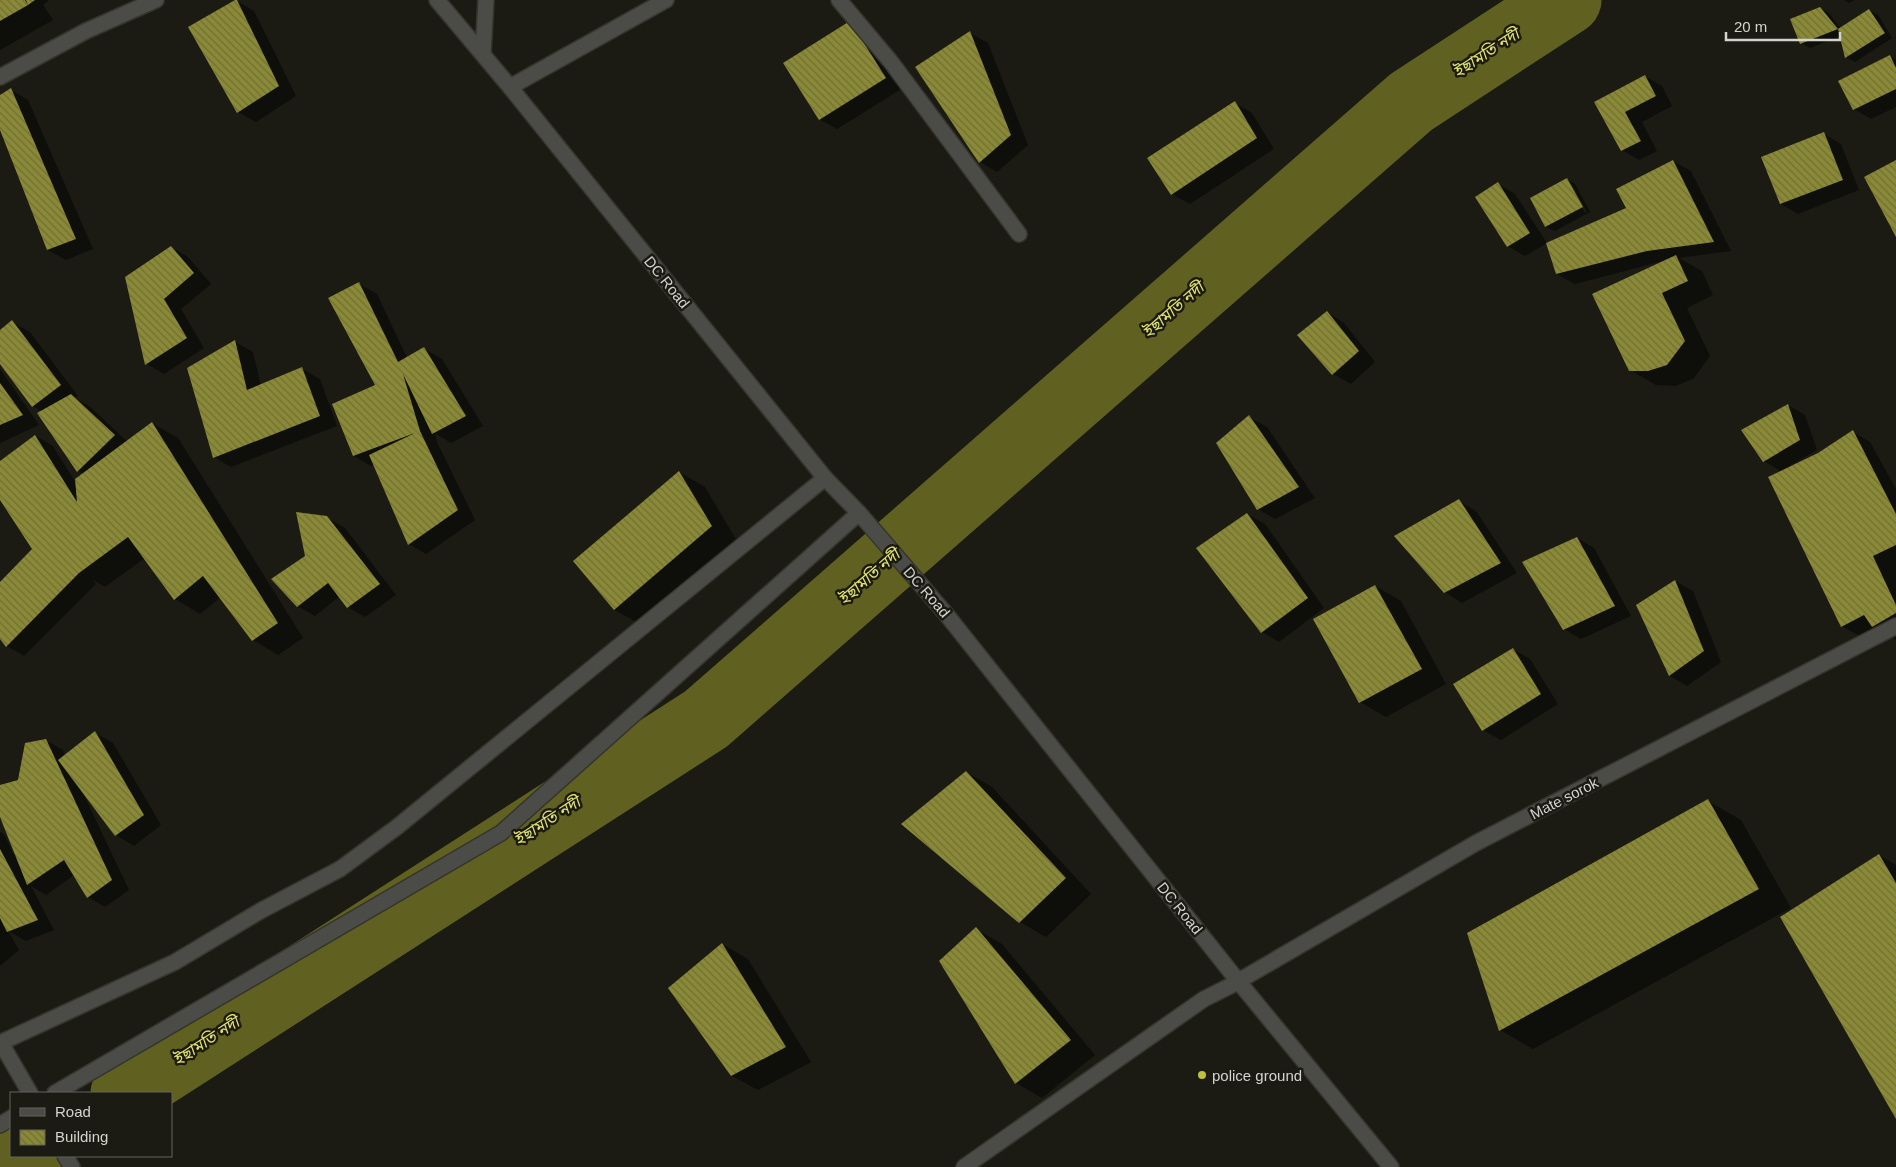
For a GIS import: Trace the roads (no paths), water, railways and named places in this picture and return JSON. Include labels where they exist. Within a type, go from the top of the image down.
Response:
[{"type":"street","points":[[0,77],[86,31],[156,0]]},
{"type":"street","name":"DC Road","points":[[437,0],[510,87],[824,478],[859,513],[946,614],[1234,983],[1391,1167]]},
{"type":"street","points":[[483,54],[486,0]]},
{"type":"street","points":[[510,87],[666,0]]},
{"type":"street","points":[[839,0],[891,62],[1019,234]]},
{"type":"street","points":[[28,1090],[1,1043],[175,962],[262,910],[340,869],[397,827],[824,478]]},
{"type":"street","points":[[57,1092],[501,832],[859,513]]},
{"type":"street","name":"Mate sorok","points":[[964,1167],[1204,999],[1476,843],[1896,626]]},
{"type":"waterway","name":"ইছামতি নদী","points":[[127,1092],[706,719],[1411,102],[1567,0]]},
{"type":"waterway","name":"ইছামতি নদী","points":[[10,1167],[26,1157]]},
{"type":"place","name":"police ground","points":[[1202,1075]]}]
